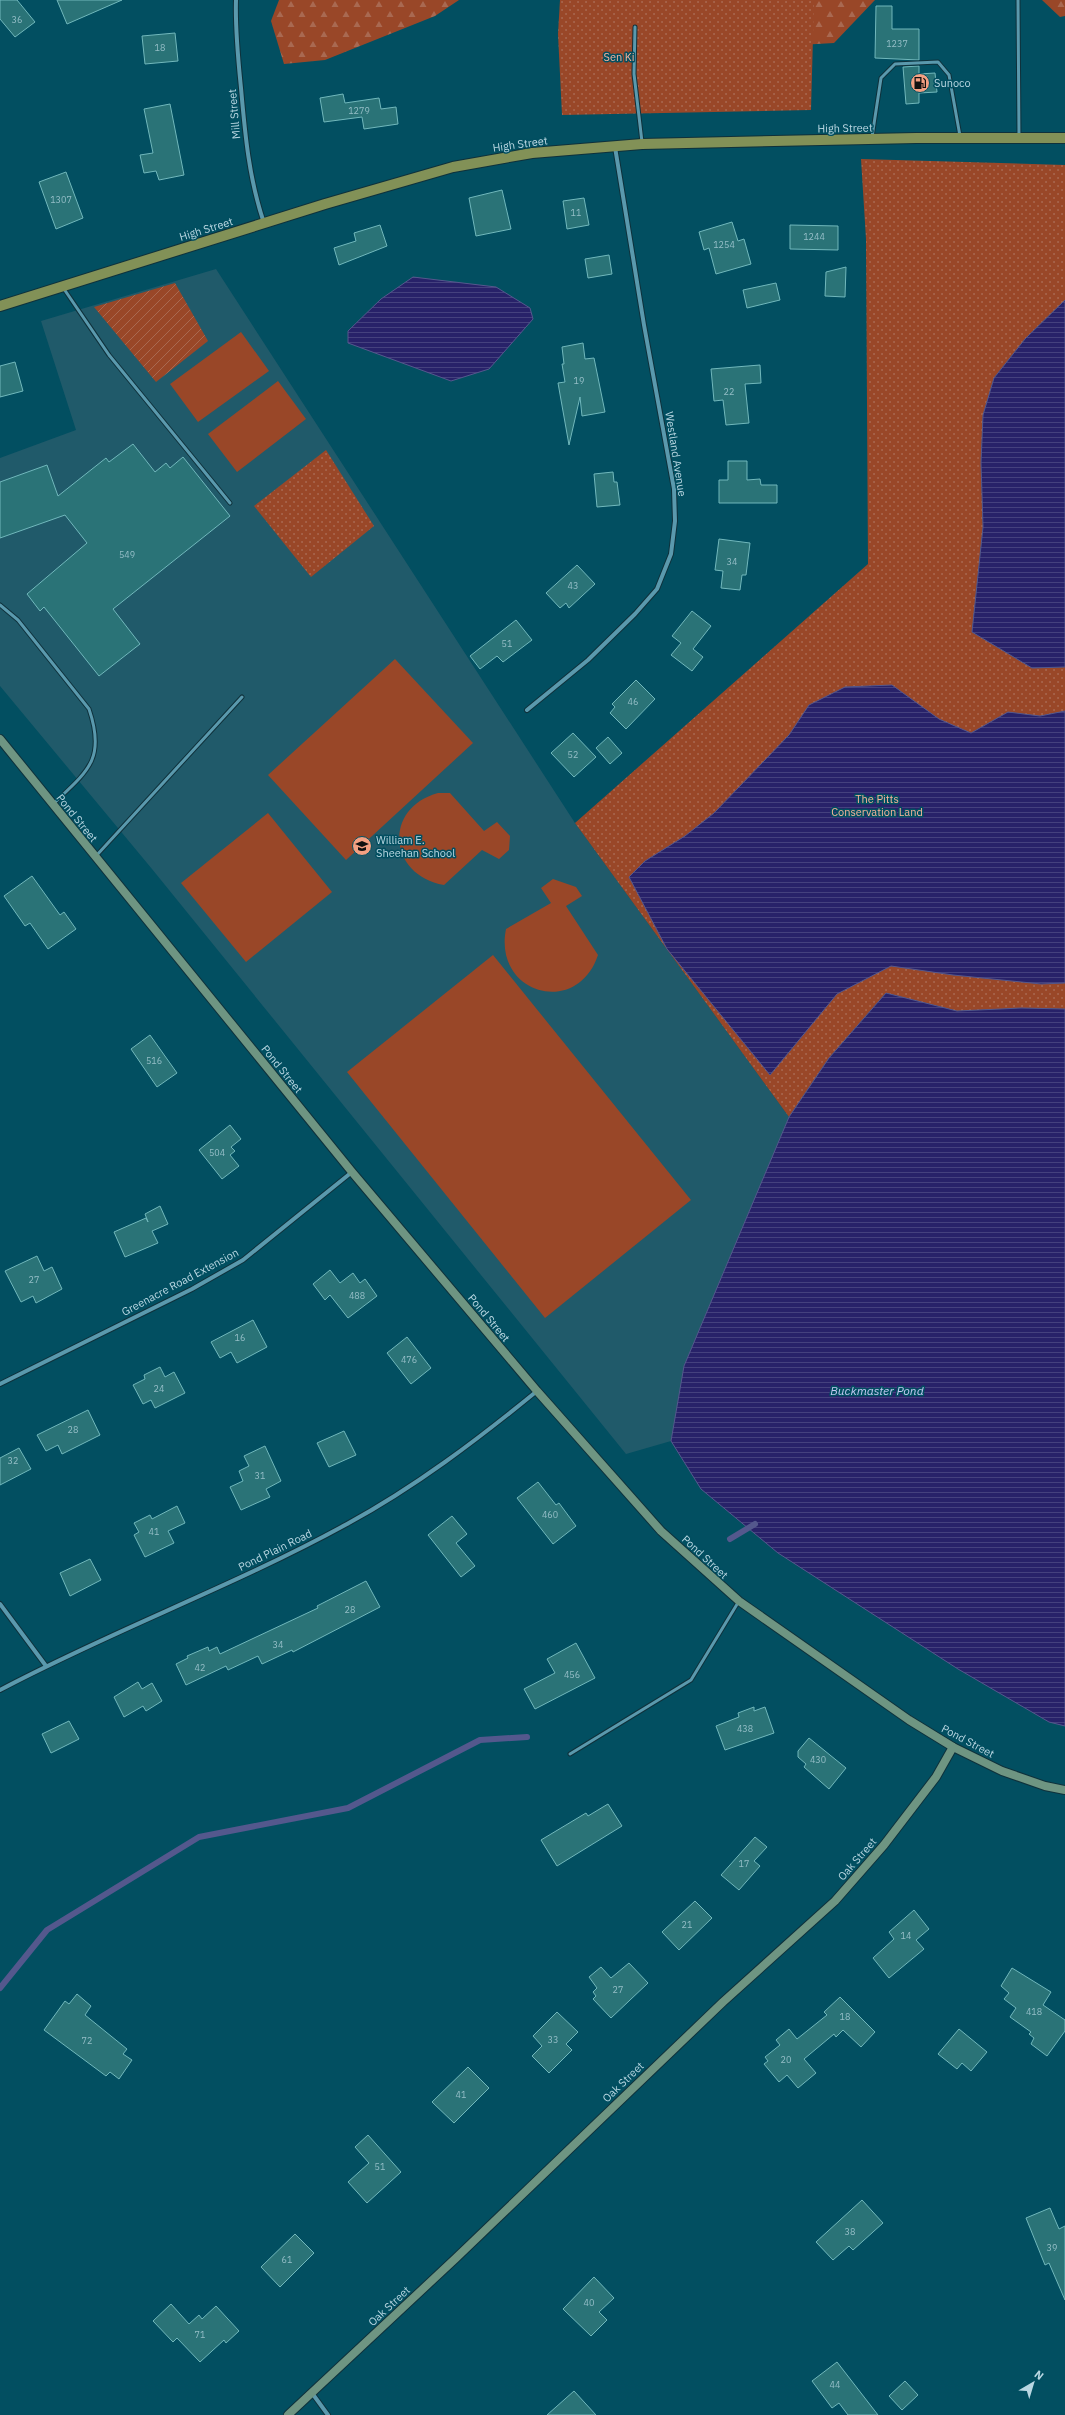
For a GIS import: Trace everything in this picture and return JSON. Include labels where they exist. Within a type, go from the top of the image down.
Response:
[{"type":"main road","name":"High Street","points":[[0,306],[453,167],[532,153],[642,144],[872,139],[1019,137],[1065,138]]},
{"type":"street","name":"Mill Street","points":[[236,0],[235,39],[245,142],[254,193],[264,224]]},
{"type":"street","name":"Westland Avenue","points":[[528,710],[588,660],[635,614],[657,589],[671,554],[675,521],[674,489],[643,317],[615,146]]},
{"type":"street","name":"Pond Street","points":[[0,739],[352,1172],[537,1391],[661,1531],[739,1601],[847,1678],[953,1747],[1002,1771],[1045,1786],[1065,1790]]},
{"type":"street","name":"Greenacre Road Extension","points":[[0,1384],[192,1289],[243,1260],[352,1172]]},
{"type":"street","name":"Pond Plain Road","points":[[0,1690],[46,1666],[271,1563],[346,1525],[395,1496],[465,1447],[537,1391]]},
{"type":"street","points":[[0,1604],[46,1666]]},
{"type":"street","name":"Oak Street","points":[[288,2415],[456,2258],[654,2067],[835,1901],[884,1845],[936,1777],[953,1747]]},
{"type":"street","points":[[312,2393],[328,2415]]},
{"type":"lane","points":[[1018,0],[1019,137]]},
{"type":"lane","points":[[635,27],[634,74],[642,144]]},
{"type":"lane","points":[[872,139],[881,78],[895,64],[938,62],[949,75],[961,138]]},
{"type":"lane","points":[[63,287],[109,354],[230,503]]},
{"type":"lane","points":[[0,605],[18,620],[89,709],[95,726],[97,750],[84,775],[53,805]]},
{"type":"lane","points":[[95,857],[242,697]]},
{"type":"lane","points":[[570,1754],[690,1680],[739,1601]]},
{"type":"shaded area","name":"William E. Sheehan School","points":[[216,269],[575,823],[789,1117],[684,1366],[671,1441],[626,1454],[152,869],[0,686],[0,458],[76,430],[41,321]]},
{"type":"green space","points":[[279,0],[459,0],[435,16],[325,60],[284,64],[271,21]]},
{"type":"green space","name":"Sen Ki","points":[[560,0],[814,0],[811,110],[562,115],[558,34]]},
{"type":"green space","points":[[650,0],[875,0],[834,43],[765,47]]},
{"type":"green space","points":[[1042,0],[1065,0],[1065,16],[1060,17]]},
{"type":"green space","name":"The Pitts Conservation Land","points":[[861,159],[1065,165],[1065,300],[1025,339],[994,378],[983,415],[981,463],[983,527],[972,632],[1032,668],[1065,667],[1065,1009],[1021,1008],[957,1011],[886,993],[829,1058],[789,1117],[575,823],[868,564],[866,239]]},
{"type":"green space","points":[[175,283],[208,341],[156,382],[94,307]]},
{"type":"green space","points":[[241,332],[269,371],[198,422],[170,384]]},
{"type":"green space","points":[[278,381],[306,419],[237,472],[208,434]]},
{"type":"green space","points":[[326,450],[374,526],[311,577],[254,506]]},
{"type":"green space","points":[[395,659],[473,743],[346,860],[268,775]]},
{"type":"green space","points":[[438,793],[450,793],[484,831],[497,822],[510,836],[509,850],[499,859],[482,850],[444,885],[425,879],[412,869],[403,855],[399,841],[401,826],[408,812],[420,801]]},
{"type":"green space","points":[[268,813],[332,892],[246,962],[181,883]]},
{"type":"green space","points":[[553,879],[576,887],[582,896],[566,906],[598,955],[587,975],[573,987],[556,992],[539,990],[524,982],[512,969],[505,951],[506,929],[551,903],[541,888]]},
{"type":"green space","points":[[493,955],[691,1200],[545,1318],[347,1072]]},
{"type":"water","points":[[413,277],[496,287],[530,308],[533,319],[489,369],[451,381],[348,343],[348,331],[381,299]]},
{"type":"water","points":[[1065,300],[1065,667],[1032,668],[972,632],[983,527],[981,463],[983,415],[994,378],[1025,339]]},
{"type":"water","points":[[892,685],[939,719],[971,733],[1008,712],[1040,716],[1065,711],[1065,983],[1041,984],[953,975],[891,966],[837,994],[770,1075],[667,949],[629,877],[645,861],[685,836],[714,813],[789,735],[809,705],[845,687]]},
{"type":"water","name":"Buckmaster Pond","points":[[886,993],[957,1011],[1021,1008],[1065,1009],[1065,1726],[1049,1722],[958,1669],[778,1553],[701,1489],[671,1441],[684,1366],[789,1117],[829,1058]]},
{"type":"building","points":[[0,0],[17,0],[35,22],[15,37],[0,19]]},
{"type":"building","points":[[57,0],[122,0],[67,24]]},
{"type":"building","points":[[876,6],[892,6],[892,29],[919,29],[919,60],[875,58]]},
{"type":"building","points":[[175,33],[178,61],[145,64],[142,36]]},
{"type":"building","name":"Sunoco","points":[[919,66],[919,74],[935,73],[937,92],[919,93],[919,103],[906,104],[903,67]]},
{"type":"building","points":[[343,94],[345,103],[379,98],[381,109],[396,107],[398,124],[364,129],[362,117],[324,122],[320,98]]},
{"type":"building","points":[[170,104],[184,175],[159,180],[156,171],[144,173],[140,155],[153,153],[144,109]]},
{"type":"building","points":[[66,172],[83,218],[56,229],[39,182]]},
{"type":"building","points":[[502,190],[511,229],[476,236],[469,198]]},
{"type":"building","points":[[584,198],[589,225],[567,229],[563,201]]},
{"type":"building","points":[[732,222],[738,241],[744,239],[751,264],[716,274],[709,248],[704,250],[699,232]]},
{"type":"building","points":[[380,225],[387,246],[339,265],[334,248],[356,241],[354,233]]},
{"type":"building","points":[[790,225],[838,226],[838,250],[790,249]]},
{"type":"building","points":[[609,255],[612,274],[588,278],[585,259]]},
{"type":"building","points":[[846,267],[845,297],[825,296],[826,272]]},
{"type":"building","points":[[776,283],[780,300],[747,308],[743,290]]},
{"type":"building","points":[[583,343],[585,359],[594,358],[605,412],[582,416],[580,397],[569,445],[558,383],[565,382],[562,364],[564,364],[562,347]]},
{"type":"building","points":[[15,362],[23,391],[0,397],[0,366]]},
{"type":"building","points":[[760,365],[761,383],[745,384],[749,423],[726,425],[723,400],[714,401],[711,369]]},
{"type":"building","points":[[133,444],[155,472],[166,463],[170,468],[183,457],[230,516],[113,609],[140,644],[99,676],[44,607],[40,611],[27,594],[87,543],[65,515],[0,538],[0,482],[47,465],[58,496],[106,458],[109,462]]},
{"type":"building","points":[[728,461],[747,461],[747,480],[760,479],[761,485],[777,485],[777,503],[719,503],[719,480],[728,480]]},
{"type":"building","points":[[613,472],[614,482],[617,482],[620,505],[597,507],[594,474]]},
{"type":"building","points":[[719,539],[750,543],[746,575],[742,575],[740,590],[721,588],[723,571],[715,570]]},
{"type":"building","points":[[577,565],[595,584],[569,608],[566,603],[560,608],[546,593]]},
{"type":"building","points":[[692,611],[711,626],[693,649],[703,657],[692,671],[671,655],[681,643],[672,636]]},
{"type":"building","points":[[516,620],[532,640],[503,662],[497,656],[480,669],[470,656]]},
{"type":"building","points":[[636,680],[655,699],[626,729],[610,713],[615,707],[612,704]]},
{"type":"building","points":[[573,733],[596,757],[574,777],[551,753]]},
{"type":"building","points":[[608,737],[622,753],[610,764],[596,748]]},
{"type":"building","points":[[32,876],[60,915],[64,912],[76,929],[48,949],[30,923],[25,926],[4,896]]},
{"type":"building","points":[[150,1035],[177,1073],[157,1087],[131,1049]]},
{"type":"building","points":[[230,1125],[241,1139],[231,1147],[235,1151],[230,1155],[239,1166],[222,1179],[199,1150]]},
{"type":"building","points":[[160,1206],[168,1224],[152,1231],[158,1243],[125,1257],[114,1232],[146,1218],[148,1222],[145,1214]]},
{"type":"building","points":[[37,1256],[44,1271],[52,1267],[62,1289],[36,1303],[33,1296],[21,1302],[5,1271]]},
{"type":"building","points":[[330,1270],[340,1283],[353,1273],[360,1283],[365,1279],[377,1296],[348,1318],[330,1295],[325,1300],[313,1284]]},
{"type":"building","points":[[253,1320],[267,1347],[237,1363],[231,1352],[220,1358],[211,1342]]},
{"type":"building","points":[[407,1337],[431,1368],[411,1384],[387,1353]]},
{"type":"building","points":[[160,1367],[165,1377],[174,1372],[185,1393],[155,1408],[151,1400],[143,1404],[133,1385],[145,1379],[144,1375]]},
{"type":"building","points":[[88,1410],[100,1435],[62,1454],[58,1445],[46,1451],[37,1435]]},
{"type":"building","points":[[344,1431],[356,1455],[329,1467],[317,1443]]},
{"type":"building","points":[[265,1446],[281,1481],[266,1489],[270,1497],[241,1510],[230,1487],[243,1481],[239,1471],[249,1466],[244,1456]]},
{"type":"building","points":[[19,1448],[31,1469],[0,1485],[0,1458]]},
{"type":"building","points":[[538,1482],[556,1505],[559,1503],[576,1526],[553,1544],[517,1498]]},
{"type":"building","points":[[177,1506],[185,1523],[168,1531],[174,1543],[145,1557],[134,1535],[139,1532],[134,1523],[150,1515],[152,1519]]},
{"type":"building","points":[[452,1516],[467,1534],[456,1543],[475,1566],[461,1577],[428,1535]]},
{"type":"building","points":[[90,1559],[101,1580],[70,1596],[60,1573]]},
{"type":"building","points":[[366,1581],[380,1607],[293,1652],[292,1650],[262,1664],[258,1656],[228,1670],[226,1666],[186,1685],[176,1664],[188,1658],[187,1656],[208,1647],[209,1651],[217,1647],[220,1654],[318,1608],[317,1606]]},
{"type":"building","points":[[576,1643],[595,1678],[535,1709],[524,1689],[555,1673],[547,1659]]},
{"type":"building","points":[[138,1682],[142,1689],[152,1683],[162,1701],[146,1711],[143,1706],[124,1717],[114,1697]]},
{"type":"building","points":[[754,1707],[754,1711],[765,1707],[774,1733],[725,1750],[716,1726],[739,1717],[738,1713]]},
{"type":"building","points":[[69,1721],[79,1739],[51,1753],[42,1734]]},
{"type":"building","points":[[809,1738],[846,1768],[829,1789],[804,1767],[806,1764],[798,1757],[798,1751]]},
{"type":"building","points":[[608,1804],[622,1826],[557,1866],[541,1840],[586,1813],[588,1816]]},
{"type":"building","points":[[755,1837],[767,1847],[754,1861],[760,1866],[739,1890],[721,1875]]},
{"type":"building","points":[[695,1901],[712,1918],[679,1950],[662,1932]]},
{"type":"building","points":[[914,1910],[929,1929],[916,1940],[924,1949],[889,1978],[873,1958],[894,1939],[889,1932]]},
{"type":"building","points":[[629,1963],[648,1983],[611,2018],[593,1999],[596,1996],[593,1992],[597,1988],[589,1977],[601,1967],[611,1978]]},
{"type":"building","points":[[1012,1968],[1051,1992],[1043,2005],[1065,2020],[1065,2031],[1047,2056],[1031,2044],[1034,2038],[1029,2034],[1031,2032],[1010,2017],[1016,2008],[1004,1999],[1009,1993],[1001,1986]]},
{"type":"building","points":[[77,1994],[91,2006],[85,2015],[127,2049],[123,2054],[132,2060],[119,2079],[110,2072],[106,2076],[44,2030],[65,2001],[69,2004]]},
{"type":"building","points":[[840,1997],[875,2032],[861,2047],[843,2030],[836,2037],[834,2034],[804,2059],[816,2073],[798,2088],[787,2075],[779,2082],[764,2064],[768,2061],[765,2057],[780,2045],[776,2040],[789,2029],[797,2039],[827,2015],[824,2012]]},
{"type":"building","points":[[557,2012],[578,2032],[566,2044],[572,2050],[549,2073],[532,2056],[542,2046],[533,2036]]},
{"type":"building","points":[[959,2029],[987,2052],[971,2071],[962,2063],[957,2069],[938,2054]]},
{"type":"building","points":[[468,2067],[489,2088],[454,2123],[432,2102]]},
{"type":"building","points":[[368,2135],[401,2172],[367,2203],[348,2182],[369,2163],[355,2147]]},
{"type":"building","points":[[862,2200],[883,2223],[853,2250],[849,2246],[833,2260],[816,2242]]},
{"type":"building","points":[[1050,2208],[1059,2229],[1065,2226],[1065,2300],[1049,2263],[1045,2265],[1026,2218]]},
{"type":"building","points":[[295,2234],[314,2253],[280,2287],[261,2267]]},
{"type":"building","points":[[594,2277],[614,2298],[599,2312],[607,2320],[591,2336],[563,2309]]},
{"type":"building","points":[[171,2304],[189,2324],[199,2315],[202,2319],[216,2306],[239,2331],[226,2343],[224,2340],[200,2362],[177,2338],[173,2342],[153,2321]]},
{"type":"building","points":[[837,2362],[878,2415],[848,2415],[839,2403],[832,2408],[812,2381]]},
{"type":"building","points":[[905,2381],[918,2395],[902,2410],[889,2396]]},
{"type":"building","points":[[574,2391],[596,2415],[547,2415]]},
{"type":"waterway","points":[[730,1539],[755,1524]]},
{"type":"waterway","points":[[0,1988],[47,1930],[199,1837],[348,1808],[480,1740],[527,1737]]},
{"type":"place","name":"Sunoco","points":[[920,83]]},
{"type":"place","name":"William E. Sheehan School","points":[[362,846]]}]
